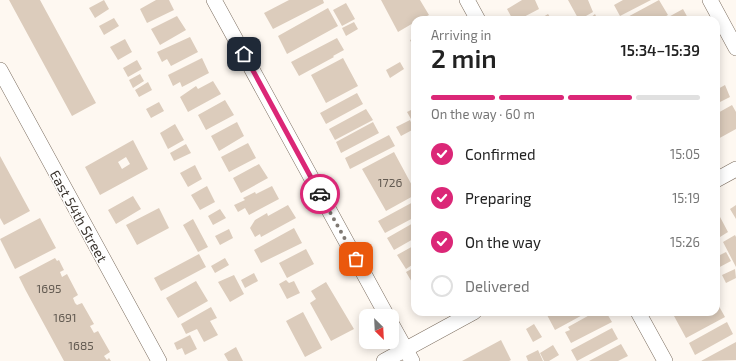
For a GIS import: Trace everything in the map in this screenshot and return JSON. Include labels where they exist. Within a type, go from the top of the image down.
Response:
[{"type":"street","points":[[214,0],[383,309]]},
{"type":"street","points":[[467,0],[476,16]]},
{"type":"street","points":[[710,0],[719,16]]},
{"type":"street","points":[[720,18],[736,48]]},
{"type":"street","name":"East 54th Street","points":[[0,70],[159,361]]},
{"type":"street","points":[[720,178],[736,169]]},
{"type":"street","points":[[384,361],[408,355],[468,316]]},
{"type":"street","points":[[640,316],[664,361]]},
{"type":"street","points":[[399,338],[408,355]]},
{"type":"building","points":[[9,0],[40,0],[96,103],[72,116]]},
{"type":"building","points":[[104,0],[109,9],[95,18],[89,8]]},
{"type":"building","points":[[156,0],[169,0],[174,10],[147,23],[140,9]]},
{"type":"building","points":[[289,0],[323,0],[324,3],[273,29],[264,13]]},
{"type":"building","points":[[381,0],[420,0],[429,15],[411,16],[411,24],[398,32]]},
{"type":"building","points":[[522,0],[535,0],[539,9],[526,16],[511,16],[507,9]]},
{"type":"building","points":[[568,0],[588,0],[593,12],[586,16],[577,16]]},
{"type":"building","points":[[623,0],[651,0],[620,16],[614,5]]},
{"type":"building","points":[[659,0],[668,15],[666,16],[629,16]]},
{"type":"building","points":[[346,3],[355,19],[342,26],[333,10]]},
{"type":"building","points":[[328,8],[338,26],[287,54],[278,36]]},
{"type":"building","points":[[683,9],[687,16],[670,16]]},
{"type":"building","points":[[177,16],[186,30],[160,45],[151,29]]},
{"type":"building","points":[[114,18],[119,26],[104,35],[99,26]]},
{"type":"building","points":[[354,22],[358,29],[346,36],[342,28]]},
{"type":"building","points":[[190,37],[198,52],[171,66],[167,59],[162,62],[157,52]]},
{"type":"building","points":[[337,38],[344,50],[299,76],[291,62]]},
{"type":"building","points":[[125,39],[132,52],[118,60],[110,47]]},
{"type":"building","points":[[202,58],[209,73],[182,87],[180,82],[173,86],[168,75]]},
{"type":"building","points":[[343,58],[358,86],[326,103],[311,75]]},
{"type":"building","points":[[137,60],[142,69],[128,77],[123,68]]},
{"type":"building","points":[[400,62],[404,69],[390,78],[386,70]]},
{"type":"building","points":[[140,74],[144,81],[133,88],[129,80]]},
{"type":"building","points":[[213,81],[221,94],[188,112],[180,97],[196,86],[198,89]]},
{"type":"building","points":[[148,82],[152,90],[139,97],[135,90]]},
{"type":"building","points":[[725,85],[730,97],[720,102],[720,88]]},
{"type":"building","points":[[357,93],[363,104],[326,124],[320,113]]},
{"type":"building","points":[[225,100],[234,115],[206,130],[198,115]]},
{"type":"building","points":[[159,102],[164,111],[151,118],[146,109]]},
{"type":"building","points":[[732,105],[736,112],[736,129],[720,138],[720,112]]},
{"type":"building","points":[[366,109],[373,120],[335,140],[329,129]]},
{"type":"building","points":[[411,110],[411,119],[407,112]]},
{"type":"building","points":[[410,120],[411,122],[411,131],[401,136],[396,127]]},
{"type":"building","points":[[237,122],[244,136],[219,151],[211,136]]},
{"type":"building","points":[[373,122],[379,133],[341,153],[336,142]]},
{"type":"building","points":[[175,124],[184,140],[168,149],[160,133]]},
{"type":"building","points":[[389,135],[395,146],[350,169],[345,158]]},
{"type":"building","points":[[133,140],[148,169],[100,195],[85,167]],"holes":[[[126,157],[130,164],[122,169],[118,162]]]},
{"type":"building","points":[[248,143],[256,158],[229,172],[221,157]]},
{"type":"building","points":[[186,144],[191,153],[174,161],[170,153]]},
{"type":"building","points":[[394,152],[411,184],[411,197],[386,211],[362,169]]},
{"type":"building","points":[[0,156],[30,211],[4,225],[0,218]]},
{"type":"building","points":[[259,164],[268,178],[241,193],[233,178]]},
{"type":"building","points":[[195,165],[202,179],[188,187],[180,173]]},
{"type":"building","points":[[207,186],[215,202],[200,210],[191,195]]},
{"type":"building","points":[[272,186],[279,199],[249,215],[245,208],[238,212],[234,205],[245,200],[243,198],[255,192],[256,194]]},
{"type":"building","points":[[133,196],[141,209],[116,224],[108,210]]},
{"type":"building","points":[[411,203],[411,219],[385,233],[378,221]]},
{"type":"building","points":[[288,205],[296,218],[261,237],[260,234],[255,237],[250,228],[255,220],[267,213],[268,216]]},
{"type":"building","points":[[736,205],[736,219],[730,209]]},
{"type":"building","points":[[159,208],[169,228],[137,245],[126,225]]},
{"type":"building","points":[[220,209],[226,218],[213,225],[208,216]]},
{"type":"building","points":[[720,217],[728,232],[720,237]]},
{"type":"building","points":[[40,218],[56,248],[15,269],[0,239]]},
{"type":"building","points":[[193,219],[208,247],[198,252],[183,225]]},
{"type":"building","points":[[411,224],[411,240],[394,250],[387,238]]},
{"type":"building","points":[[294,228],[302,243],[261,263],[254,250]]},
{"type":"building","points":[[229,229],[233,238],[220,245],[215,236]]},
{"type":"building","points":[[735,235],[736,237],[736,267],[723,242]]},
{"type":"building","points":[[411,247],[411,266],[406,269],[397,255]]},
{"type":"building","points":[[306,249],[314,264],[287,278],[279,263]]},
{"type":"building","points":[[726,252],[731,261],[720,267],[720,255]]},
{"type":"building","points":[[199,254],[206,267],[161,291],[154,278]]},
{"type":"building","points":[[55,258],[57,261],[59,260],[64,270],[60,272],[62,277],[67,274],[78,295],[73,298],[75,303],[77,305],[82,303],[94,324],[90,326],[94,333],[98,331],[110,352],[104,356],[107,360],[109,358],[111,361],[64,361],[19,277]]},
{"type":"building","points":[[225,258],[229,265],[215,273],[211,266]]},
{"type":"building","points":[[411,269],[411,281],[406,272]]},
{"type":"building","points":[[735,269],[736,278],[726,283],[722,275]]},
{"type":"building","points":[[254,273],[258,281],[245,288],[241,280]]},
{"type":"building","points":[[234,275],[244,294],[230,302],[218,282]]},
{"type":"building","points":[[286,280],[289,283],[294,281],[300,293],[287,299],[279,284]]},
{"type":"building","points":[[196,281],[208,301],[178,318],[166,298]]},
{"type":"building","points":[[326,282],[354,329],[331,341],[310,303],[316,299],[311,291]]},
{"type":"building","points":[[211,307],[217,318],[210,321],[218,335],[204,342],[197,329],[186,334],[181,324]]},
{"type":"building","points":[[720,308],[725,317],[686,338],[674,316],[720,316]]},
{"type":"building","points":[[303,312],[322,348],[305,357],[286,321]]},
{"type":"building","points":[[548,316],[581,316],[555,330]]},
{"type":"building","points":[[588,316],[608,316],[612,322],[571,343],[565,332],[570,330],[568,327]]},
{"type":"building","points":[[727,322],[733,334],[695,355],[689,343]]},
{"type":"building","points":[[534,324],[542,337],[533,342],[526,329]]},
{"type":"building","points":[[612,328],[618,339],[577,361],[571,350]]},
{"type":"building","points":[[190,335],[197,349],[185,355],[182,348],[177,350],[174,343]]},
{"type":"building","points":[[501,340],[511,360],[462,361]]},
{"type":"building","points":[[736,342],[736,360],[701,361]]},
{"type":"building","points":[[621,344],[628,356],[618,361],[589,361]]},
{"type":"building","points":[[553,345],[559,355],[549,361],[544,361],[540,353]]},
{"type":"building","points":[[236,347],[243,361],[228,361],[224,354]]},
{"type":"building","points":[[538,350],[543,361],[528,361],[526,356]]},
{"type":"way so far","points":[[320,194],[356,259]]},
{"type":"route","points":[[244,54],[320,194]]}]
